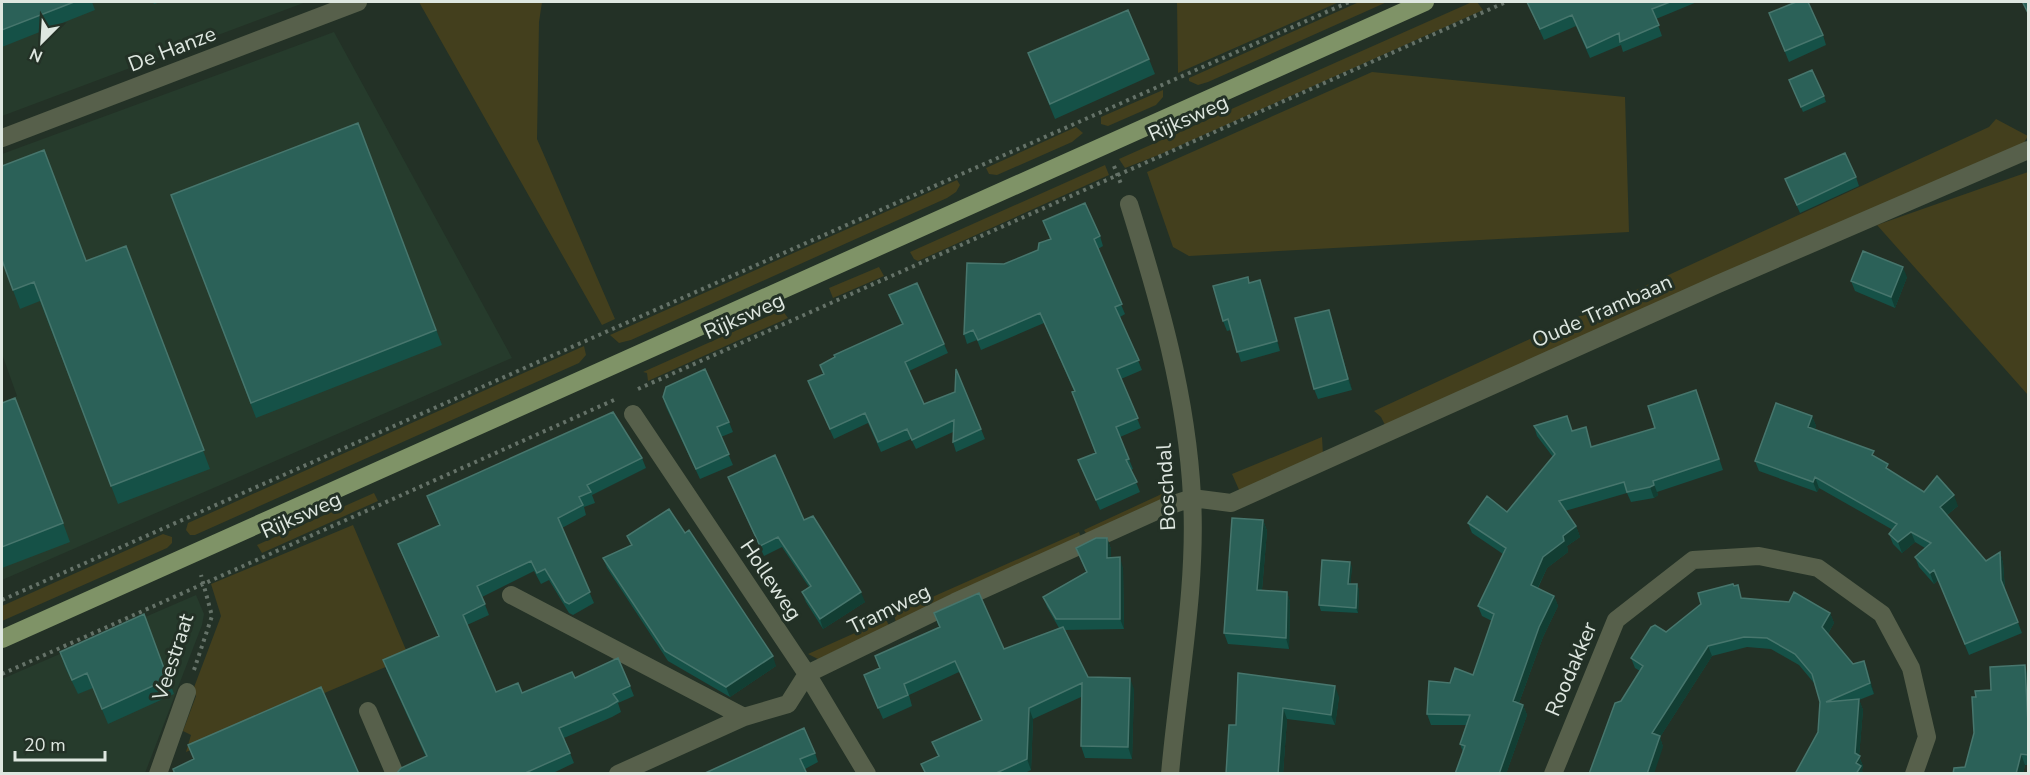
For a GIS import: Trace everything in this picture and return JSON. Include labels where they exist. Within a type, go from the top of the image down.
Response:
[{"type":"main road","name":"Rijksweg","points":[[2,639],[1425,2]]},
{"type":"street","name":"De Hanze","points":[[2,138],[358,2]]},
{"type":"street","name":"Oude Trambaan","points":[[1192,498],[1231,503],[1719,284],[2028,150]]},
{"type":"street","name":"Boschdal","points":[[1130,204],[1162,310],[1174,363],[1183,406],[1192,498],[1191,585],[1170,774]]},
{"type":"street","name":"Holleweg","points":[[633,414],[807,674],[867,774]]},
{"type":"street","name":"Tramweg","points":[[807,674],[955,602],[1165,507],[1192,498]]},
{"type":"street","name":"Roodakker","points":[[1553,774],[1616,620],[1693,560],[1759,556],[1818,568],[1882,614],[1911,668],[1927,737],[1914,774]]},
{"type":"street","points":[[511,595],[744,717]]},
{"type":"street","points":[[618,774],[744,717],[788,704],[807,674]]},
{"type":"street","name":"Veestraat","points":[[158,774],[187,692]]},
{"type":"street","points":[[368,711],[395,774]]},
{"type":"path","name":"Rijksweg","points":[[2,600],[1349,2]]},
{"type":"path","name":"Rijksweg","points":[[627,394],[1506,2]]},
{"type":"path","name":"Rijksweg","points":[[2,674],[616,399]]},
{"type":"path","name":"Veestraat","points":[[175,523],[205,583],[212,616],[187,692]]},
{"type":"shaded area","points":[[2,2],[306,2],[2,116]]},
{"type":"shaded area","points":[[419,2],[542,2],[539,22],[537,139],[615,319],[602,325]]},
{"type":"shaded area","points":[[1177,2],[1339,2],[1178,73]]},
{"type":"shaded area","points":[[1359,2],[1387,2],[1208,82],[1198,85],[1189,81],[1189,78]]},
{"type":"shaded area","points":[[1472,2],[1477,2],[1483,10],[1161,154],[1125,168],[1119,159]]},
{"type":"shaded area","points":[[334,32],[512,358],[2,580],[2,402],[17,396],[2,354],[2,154]]},
{"type":"shaded area","points":[[1372,72],[1625,97],[1629,232],[1189,256],[1173,247],[1147,172]]},
{"type":"shaded area","points":[[1163,90],[1163,97],[1156,105],[1108,126],[1101,124],[1101,117]]},
{"type":"shaded area","points":[[1996,119],[2028,136],[2020,149],[1386,427],[1381,417],[1374,411],[1989,127]]},
{"type":"shaded area","points":[[1076,127],[1083,133],[1072,142],[997,175],[989,174],[986,168]]},
{"type":"shaded area","points":[[1105,165],[1109,175],[918,261],[910,252]]},
{"type":"shaded area","points":[[2028,172],[2028,395],[1877,225]]},
{"type":"shaded area","points":[[957,180],[960,185],[956,192],[947,198],[631,340],[619,343],[610,335]]},
{"type":"shaded area","points":[[879,267],[884,276],[833,298],[829,288]]},
{"type":"shaded area","points":[[782,310],[788,318],[648,381],[647,373],[643,372]]},
{"type":"shaded area","points":[[584,346],[586,355],[579,363],[195,535],[190,535],[186,530],[188,523]]},
{"type":"shaded area","points":[[1322,437],[1323,455],[1240,492],[1232,474]]},
{"type":"shaded area","points":[[1166,492],[1170,494],[1168,498],[1087,535],[1084,530]]},
{"type":"shaded area","points":[[374,493],[378,501],[262,553],[257,545]]},
{"type":"shaded area","points":[[353,525],[409,657],[186,752],[191,735],[183,731],[196,696],[193,690],[221,616],[211,584]]},
{"type":"shaded area","points":[[1079,532],[1081,538],[896,623],[894,614]]},
{"type":"shaded area","points":[[163,534],[172,537],[172,543],[167,548],[2,621],[2,606]]},
{"type":"shaded area","points":[[196,595],[204,614],[202,625],[145,773],[2,773],[2,679]]},
{"type":"shaded area","points":[[886,619],[889,626],[818,659],[808,654]]},
{"type":"building","points":[[2,2],[74,2],[2,30]]},
{"type":"building","points":[[1527,2],[1670,2],[1652,9],[1659,25],[1620,42],[1619,33],[1587,48],[1572,15],[1540,29]]},
{"type":"building","points":[[1796,2],[1808,2],[1823,35],[1785,51],[1769,13]]},
{"type":"building","points":[[2028,2],[2028,13],[2023,3]]},
{"type":"building","points":[[1128,10],[1149,59],[1050,104],[1028,53]]},
{"type":"building","points":[[1812,70],[1824,96],[1801,107],[1789,80]]},
{"type":"building","points":[[358,123],[436,330],[251,403],[171,195]]},
{"type":"building","points":[[44,150],[86,261],[126,246],[204,450],[111,486],[34,282],[13,290],[2,260],[2,166]]},
{"type":"building","points":[[1845,153],[1856,177],[1797,205],[1785,179]]},
{"type":"building","points":[[1085,203],[1100,236],[1094,239],[1122,304],[1115,307],[1139,360],[1117,369],[1138,418],[1116,427],[1129,459],[1126,460],[1137,482],[1096,500],[1078,460],[1096,453],[1072,392],[1075,391],[1040,313],[978,340],[973,330],[964,334],[967,263],[1004,264],[1038,250],[1039,243],[1051,239],[1043,221]]},
{"type":"building","points":[[1863,251],[1903,267],[1891,297],[1851,281]]},
{"type":"building","points":[[1248,277],[1249,283],[1260,280],[1277,341],[1237,352],[1228,319],[1223,321],[1213,286]]},
{"type":"building","points":[[917,283],[944,344],[905,362],[924,404],[955,392],[956,369],[981,429],[953,442],[954,420],[912,440],[907,429],[878,442],[865,413],[830,429],[808,381],[824,374],[820,365],[835,357],[834,355],[903,324],[889,295]]},
{"type":"building","points":[[1329,310],[1348,379],[1314,389],[1295,318]]},
{"type":"building","points":[[705,369],[729,422],[717,427],[729,454],[696,469],[663,397],[666,387]]},
{"type":"building","points":[[1696,390],[1719,459],[1653,481],[1654,485],[1650,487],[1627,492],[1624,482],[1559,501],[1576,526],[1563,536],[1564,541],[1543,557],[1531,585],[1554,596],[1539,627],[1513,701],[1523,705],[1499,774],[1455,774],[1465,746],[1460,744],[1470,715],[1427,714],[1429,681],[1450,683],[1455,668],[1473,675],[1494,614],[1478,606],[1506,548],[1468,523],[1487,496],[1507,512],[1555,454],[1534,426],[1567,416],[1572,431],[1586,427],[1591,447],[1655,428],[1648,406]]},
{"type":"building","points":[[15,398],[63,523],[2,547],[2,403]]},
{"type":"building","points":[[1776,403],[1812,416],[1808,427],[1874,451],[1872,455],[1888,464],[1886,468],[1924,492],[1937,476],[1954,495],[1940,507],[1986,561],[2000,552],[2001,580],[2018,622],[1965,644],[1934,570],[1930,573],[1915,557],[1931,543],[1911,532],[1898,542],[1889,534],[1897,524],[1815,477],[1813,482],[1755,461]]},
{"type":"building","points":[[613,412],[642,458],[587,485],[591,492],[579,497],[583,505],[558,518],[590,592],[569,604],[565,602],[545,569],[537,573],[531,561],[477,586],[485,604],[463,615],[496,692],[518,683],[522,693],[572,672],[575,678],[618,658],[630,686],[613,694],[618,701],[608,707],[559,728],[570,753],[523,774],[396,774],[401,768],[427,756],[383,660],[439,636],[398,544],[440,525],[427,496]]},
{"type":"building","points":[[775,455],[804,520],[813,516],[861,592],[820,619],[802,592],[811,586],[778,537],[760,546],[728,477]]},
{"type":"building","points":[[669,509],[685,533],[689,530],[773,656],[726,687],[665,651],[603,558],[632,545],[627,536]]},
{"type":"building","points":[[1232,518],[1263,520],[1257,590],[1287,592],[1286,638],[1224,633]]},
{"type":"building","points":[[1096,538],[1107,538],[1107,558],[1120,557],[1120,619],[1056,619],[1043,597],[1087,572],[1076,548]]},
{"type":"building","points":[[1322,560],[1350,562],[1348,584],[1357,584],[1356,608],[1319,605]]},
{"type":"building","points":[[1733,584],[1738,585],[1741,598],[1789,602],[1794,592],[1830,613],[1822,627],[1853,664],[1864,661],[1870,683],[1826,702],[1859,699],[1855,753],[1860,756],[1856,763],[1861,766],[1856,774],[1795,774],[1818,732],[1820,702],[1812,674],[1795,654],[1767,638],[1744,637],[1708,646],[1652,733],[1660,736],[1647,774],[1589,774],[1615,703],[1621,701],[1643,666],[1631,658],[1651,627],[1655,625],[1666,632],[1701,604],[1698,593]]},
{"type":"building","points":[[979,593],[1004,649],[1063,627],[1088,677],[1130,678],[1128,747],[1081,746],[1082,683],[1029,708],[1027,759],[994,774],[926,774],[921,764],[939,756],[932,742],[982,720],[955,661],[904,684],[908,695],[878,708],[864,675],[880,668],[875,656],[940,627],[934,613]]},
{"type":"building","points":[[144,614],[168,679],[102,709],[87,673],[72,680],[60,652]]},
{"type":"building","points":[[2025,665],[2028,755],[2021,754],[2016,774],[1953,774],[1954,768],[1965,767],[1974,733],[1972,697],[1976,697],[1975,691],[1991,690],[1990,667]]},
{"type":"building","points":[[1238,673],[1335,686],[1331,715],[1283,708],[1278,774],[1226,774],[1229,725],[1236,725]]},
{"type":"building","points":[[321,687],[359,774],[175,774],[173,769],[194,759],[188,745]]},
{"type":"building","points":[[804,728],[815,753],[800,759],[807,774],[703,774]]}]
